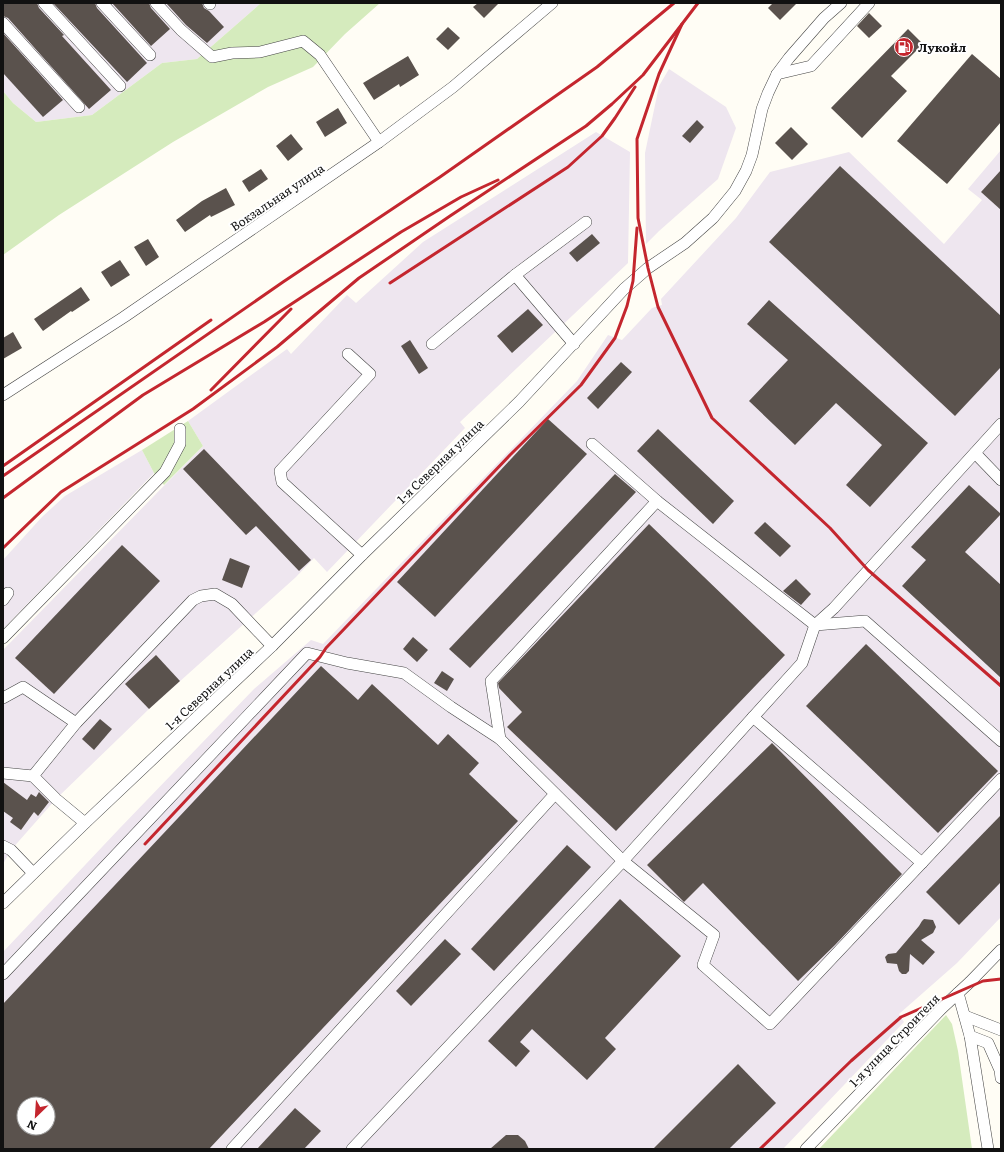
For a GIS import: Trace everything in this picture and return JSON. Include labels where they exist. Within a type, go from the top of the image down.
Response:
[{"type":"street","points":[[44,3],[120,86]]},
{"type":"street","points":[[102,3],[150,55]]},
{"type":"street","points":[[156,3],[181,30],[212,57],[232,53],[260,52],[303,41],[320,55],[379,142]]},
{"type":"street","name":"Вокзальная улица","points":[[3,394],[124,317],[379,142],[453,87],[552,3]]},
{"type":"street","name":"1-я Северная улица","points":[[3,903],[272,646],[362,555],[519,402],[574,344],[599,315],[633,281],[700,231],[735,191],[746,171],[752,155],[762,109],[778,74],[789,58],[824,18],[841,3]]},
{"type":"street","points":[[778,74],[811,66],[869,3]]},
{"type":"street","points":[[3,23],[79,107]]},
{"type":"street","points":[[432,344],[515,275],[586,222]]},
{"type":"street","points":[[515,275],[574,344]]},
{"type":"street","points":[[348,354],[370,374],[280,471],[282,482],[362,555]]},
{"type":"street","points":[[352,1149],[623,861],[802,663],[815,626],[834,608],[1001,424]]},
{"type":"street","points":[[3,638],[165,472],[180,444],[180,429]]},
{"type":"street","points":[[592,444],[657,501],[815,626],[864,621],[1001,741]]},
{"type":"street","points":[[975,453],[1001,480]]},
{"type":"street","points":[[500,739],[491,682],[657,501]]},
{"type":"street","points":[[33,776],[76,723],[193,600],[201,596],[215,594],[232,604],[272,646]]},
{"type":"street","points":[[3,974],[307,653],[347,663],[404,673],[451,707],[500,739],[623,861],[714,935],[703,966],[770,1024],[1001,779]]},
{"type":"street","points":[[3,698],[23,687],[76,723]]},
{"type":"street","points":[[753,717],[922,863]]},
{"type":"street","points":[[3,773],[33,776],[56,799],[85,823]]},
{"type":"street","points":[[232,1149],[555,794]]},
{"type":"street","points":[[3,846],[11,850],[33,873]]},
{"type":"street","name":"1-я улица Строителя","points":[[806,1149],[937,1013],[1001,950]]},
{"type":"street","points":[[958,993],[970,1036],[988,1149]]},
{"type":"street","points":[[965,1016],[1001,1030]]},
{"type":"street","points":[[970,1036],[988,1043],[1001,1073]]},
{"type":"shaded area","points":[[3,3],[261,3],[197,59],[162,63],[92,115],[36,122],[13,103],[3,91]]},
{"type":"shaded area","points":[[669,69],[726,107],[736,128],[718,179],[646,244],[645,153],[659,86]]},
{"type":"shaded area","points":[[596,132],[630,152],[628,263],[460,422],[465,428],[327,572],[314,558],[296,577],[149,709],[56,799],[11,850],[3,864],[3,650],[203,446],[188,421],[287,349],[291,354],[347,295],[356,303],[423,242]]},
{"type":"shaded area","points":[[1001,150],[1001,917],[957,963],[899,1014],[904,1022],[783,1149],[3,1149],[3,952],[254,689],[311,640],[323,644],[577,381],[608,335],[622,340],[652,308],[662,305],[661,299],[736,218],[770,172],[849,152],[944,244],[982,200],[968,189]]},
{"type":"shaded area","points":[[142,450],[154,473],[3,629],[3,560],[42,517],[65,496]]},
{"type":"green space","points":[[261,3],[380,3],[345,34],[313,67],[268,87],[173,142],[59,215],[3,255],[3,91],[13,103],[36,122],[92,115],[162,63],[197,59]]},
{"type":"green space","points":[[188,421],[203,446],[164,485],[154,473],[142,450]]},
{"type":"green space","points":[[946,1015],[952,1024],[958,1051],[972,1149],[819,1149]]},
{"type":"building","points":[[3,3],[37,3],[39,8],[64,35],[62,36],[111,90],[89,109],[8,18],[3,16]]},
{"type":"building","points":[[53,3],[95,3],[97,8],[147,63],[127,82]]},
{"type":"building","points":[[112,3],[149,3],[151,8],[170,29],[151,46]]},
{"type":"building","points":[[166,3],[202,3],[204,8],[209,11],[224,27],[207,43],[186,25]]},
{"type":"building","points":[[478,3],[499,3],[484,18],[473,7]]},
{"type":"building","points":[[773,3],[797,3],[780,20],[768,8]]},
{"type":"building","points":[[869,13],[882,26],[869,38],[857,26]]},
{"type":"building","points":[[448,27],[460,38],[448,50],[436,39]]},
{"type":"building","points":[[908,29],[923,44],[891,76],[907,91],[862,138],[831,108]]},
{"type":"building","points":[[3,33],[63,100],[43,117],[3,73]]},
{"type":"building","points":[[972,54],[1001,79],[1001,122],[947,184],[897,141]]},
{"type":"building","points":[[408,56],[419,75],[400,87],[399,84],[374,100],[363,83]]},
{"type":"building","points":[[338,108],[347,123],[325,137],[316,122]]},
{"type":"building","points":[[697,120],[704,127],[690,143],[682,136]]},
{"type":"building","points":[[791,127],[808,144],[792,160],[775,143]]},
{"type":"building","points":[[291,134],[303,149],[288,161],[276,146]]},
{"type":"building","points":[[840,166],[1001,316],[1001,367],[955,416],[769,242]]},
{"type":"building","points":[[261,169],[268,179],[249,192],[242,181]]},
{"type":"building","points":[[1001,170],[1001,210],[981,192]]},
{"type":"building","points":[[226,188],[235,205],[211,217],[210,215],[185,232],[176,220],[202,201]]},
{"type":"building","points":[[592,234],[600,243],[577,262],[569,253]]},
{"type":"building","points":[[148,239],[159,257],[146,266],[134,247]]},
{"type":"building","points":[[120,260],[130,275],[111,287],[101,272]]},
{"type":"building","points":[[81,287],[90,300],[72,312],[71,311],[43,331],[34,319]]},
{"type":"building","points":[[769,300],[928,443],[870,507],[846,485],[882,445],[836,403],[795,445],[749,401],[788,360],[747,324]]},
{"type":"building","points":[[528,309],[543,325],[512,353],[497,336]]},
{"type":"building","points":[[13,332],[22,348],[3,359],[3,338]]},
{"type":"building","points":[[410,340],[428,368],[419,374],[401,346]]},
{"type":"building","points":[[621,362],[632,372],[598,409],[587,398]]},
{"type":"building","points":[[548,419],[587,454],[435,617],[397,582]]},
{"type":"building","points":[[658,429],[734,501],[713,524],[637,451]]},
{"type":"building","points":[[204,449],[311,560],[299,571],[256,526],[246,535],[183,469]]},
{"type":"building","points":[[615,474],[636,492],[470,668],[449,649]]},
{"type":"building","points":[[969,485],[1001,514],[965,552],[1001,585],[1001,678],[902,586],[926,560],[911,547]]},
{"type":"building","points":[[765,522],[791,546],[780,557],[754,533]]},
{"type":"building","points":[[649,524],[785,655],[616,831],[507,727],[522,712],[499,688],[498,683]]},
{"type":"building","points":[[122,545],[160,581],[54,694],[15,658]]},
{"type":"building","points":[[230,558],[250,566],[242,588],[222,580]]},
{"type":"building","points":[[796,579],[811,594],[801,605],[783,591]]},
{"type":"building","points":[[413,637],[428,650],[417,662],[403,649]]},
{"type":"building","points":[[866,644],[998,771],[938,833],[806,706]]},
{"type":"building","points":[[156,655],[180,681],[149,709],[125,684]]},
{"type":"building","points":[[321,666],[358,700],[372,684],[438,745],[448,734],[479,763],[469,774],[518,821],[209,1149],[3,1149],[3,1004]]},
{"type":"building","points":[[442,671],[454,679],[447,691],[434,683]]},
{"type":"building","points":[[100,719],[112,729],[94,750],[82,739]]},
{"type":"building","points":[[772,743],[902,874],[835,945],[798,981],[703,883],[684,902],[647,865]]},
{"type":"building","points":[[3,782],[27,800],[31,794],[36,797],[39,792],[49,802],[38,816],[34,812],[21,830],[10,822],[13,818],[3,811]]},
{"type":"building","points":[[1001,815],[1001,882],[959,925],[926,892]]},
{"type":"building","points":[[567,845],[591,867],[494,971],[471,949]]},
{"type":"building","points":[[620,899],[681,956],[605,1038],[616,1049],[587,1080],[532,1029],[520,1042],[530,1051],[516,1067],[488,1041]]},
{"type":"building","points":[[924,919],[933,920],[936,927],[933,933],[921,940],[935,952],[923,965],[910,954],[909,971],[906,974],[902,974],[899,971],[897,964],[887,963],[885,957],[888,954],[896,953]]},
{"type":"building","points":[[445,939],[461,954],[411,1006],[396,991]]},
{"type":"building","points":[[738,1064],[776,1103],[729,1149],[653,1149]]},
{"type":"building","points":[[295,1108],[321,1131],[304,1149],[257,1149]]},
{"type":"building","points":[[506,1135],[518,1135],[525,1141],[529,1149],[490,1149]]},
{"type":"railway","points":[[3,476],[283,282],[440,177],[597,67],[674,3]]},
{"type":"railway","points":[[698,3],[682,24],[659,74],[637,139],[638,218],[648,268],[658,307],[712,418],[830,528],[868,570],[1001,686]]},
{"type":"railway","points":[[3,548],[61,492],[193,409],[277,347],[359,278],[586,126],[643,75],[682,24]]},
{"type":"railway","points":[[390,283],[568,167],[602,136],[635,87]]},
{"type":"railway","points":[[3,498],[143,395],[264,322],[401,232],[461,197],[498,180]]},
{"type":"railway","points":[[145,844],[320,657],[326,648],[510,455],[581,385],[615,338],[627,306],[633,281],[637,228]]},
{"type":"railway","points":[[211,390],[291,309]]},
{"type":"railway","points":[[3,466],[211,320]]},
{"type":"railway","points":[[760,1149],[851,1061],[901,1017],[983,981],[1001,979]]},
{"type":"place","name":"Лукойл","points":[[904,47]]}]
